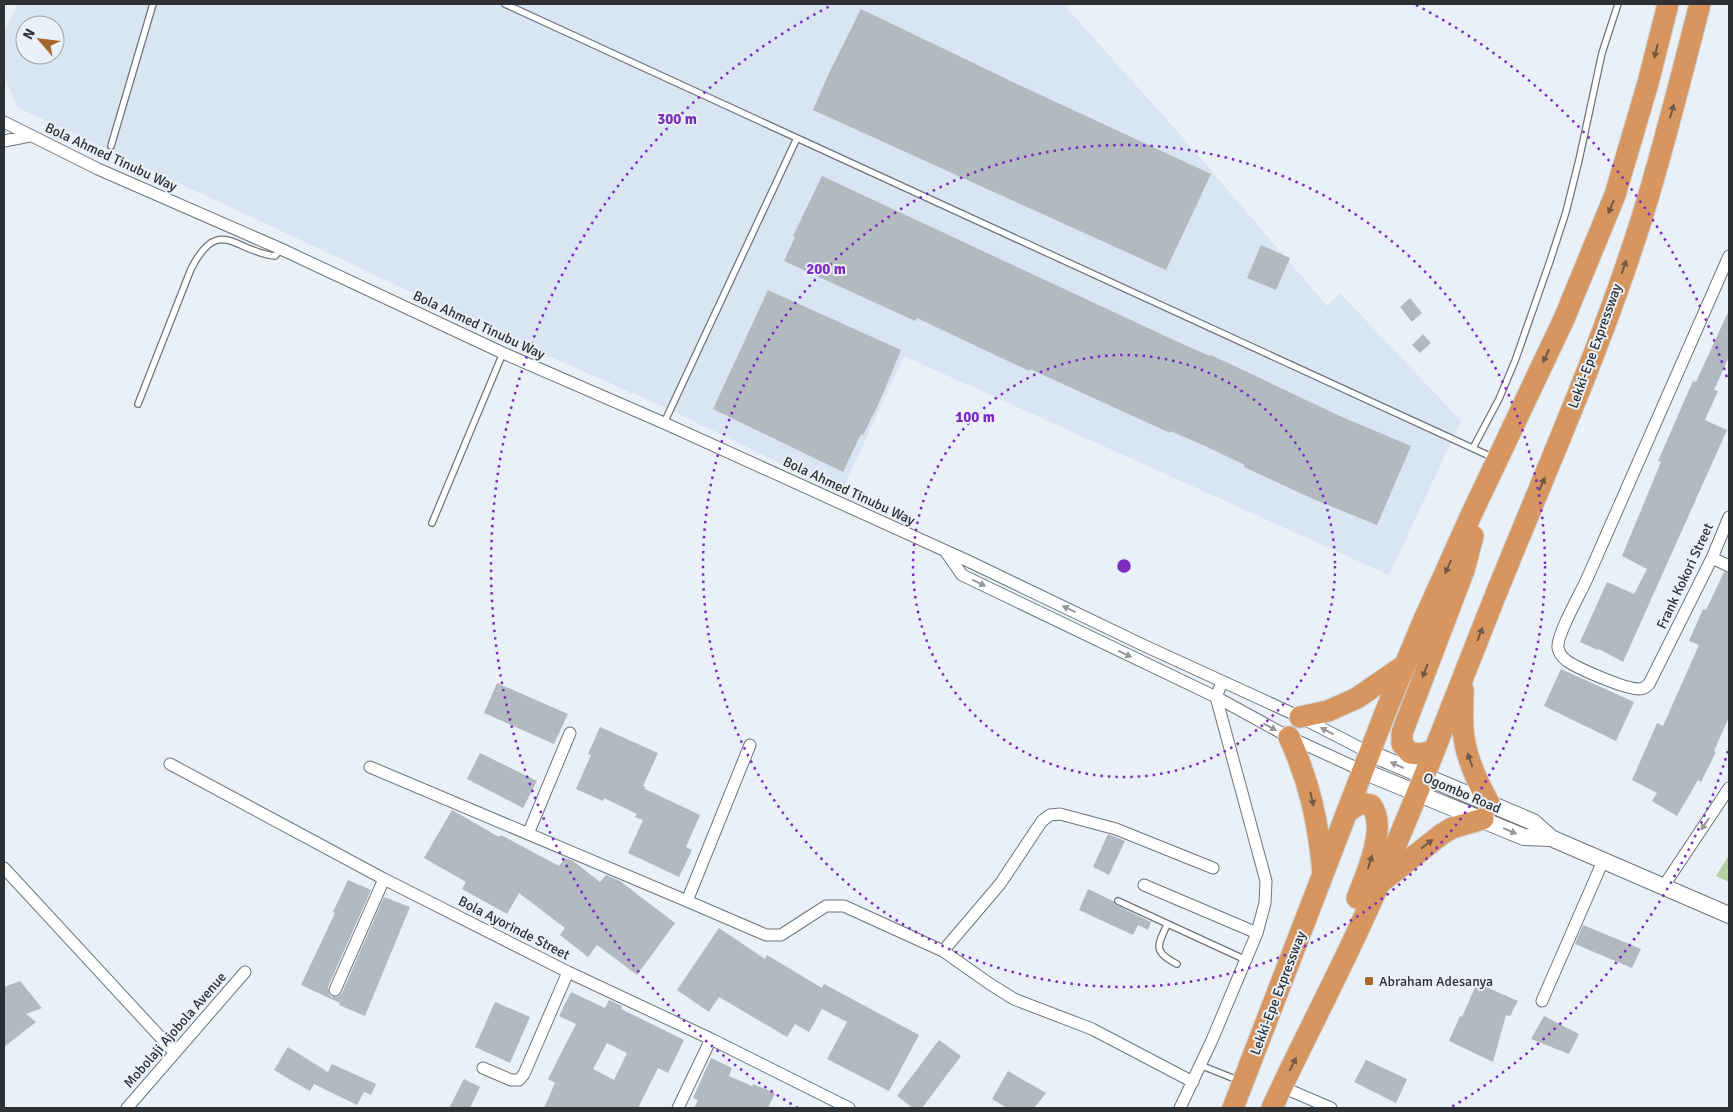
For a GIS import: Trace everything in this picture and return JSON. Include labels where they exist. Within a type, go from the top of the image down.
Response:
[{"type":"highway","points":[[1433,751],[1420,754],[1410,753],[1402,744],[1402,733],[1464,570],[1493,468],[1564,319],[1616,195],[1668,4]]},
{"type":"highway","name":"Lekki-Epe Expressway","points":[[1306,1038],[1361,924],[1420,785],[1523,527],[1563,433],[1609,312],[1643,212],[1680,83],[1700,4]]},
{"type":"highway","name":"Lekki-Epe Expressway","points":[[1233,1108],[1422,624],[1493,468]]},
{"type":"highway","points":[[1300,717],[1328,711],[1357,698],[1406,665]]},
{"type":"highway","points":[[1376,886],[1442,834],[1486,812],[1482,791],[1466,751],[1463,730],[1463,680]]},
{"type":"highway","points":[[1289,737],[1302,765],[1312,797],[1320,842],[1323,877]]},
{"type":"highway","points":[[1272,1108],[1306,1038],[1309,1011],[1363,883],[1375,844],[1378,816],[1371,805],[1360,803],[1349,811]]},
{"type":"main road","name":"Ogombo Road","points":[[1367,762],[1486,812],[1524,837],[1551,838],[1729,915]]},
{"type":"street","name":"Bola Ahmed Tinubu Way","points":[[4,122],[98,169],[281,249],[502,353],[664,423],[1300,717],[1367,762]]},
{"type":"street","points":[[4,141],[30,136]]},
{"type":"street","name":"Frank Kokori Street","points":[[1729,256],[1586,581],[1567,619],[1558,641],[1558,647],[1562,656],[1569,662],[1605,678],[1638,689],[1644,689],[1649,684],[1712,558],[1729,517]]},
{"type":"street","points":[[944,551],[962,575],[1216,698],[1289,737],[1367,762]]},
{"type":"street","points":[[1712,558],[1729,566]]},
{"type":"street","points":[[1180,1108],[1246,960],[1257,933],[1265,903],[1266,881],[1216,698],[1222,682]]},
{"type":"street","points":[[528,834],[570,733]]},
{"type":"street","points":[[688,901],[750,745]]},
{"type":"street","name":"Bola Ayorinde Street","points":[[170,764],[384,880],[568,972],[711,1039],[849,1108]]},
{"type":"street","points":[[370,767],[688,901],[766,936],[781,935],[826,906],[844,906],[943,951],[1014,999],[1092,1029],[1193,1082]]},
{"type":"street","points":[[1663,887],[1729,788]]},
{"type":"street","points":[[943,951],[1000,884],[1042,821],[1050,815],[1060,814],[1116,829],[1213,868]]},
{"type":"street","points":[[1542,1001],[1603,861]]},
{"type":"street","points":[[4,868],[175,1054]]},
{"type":"street","points":[[335,990],[384,880]]},
{"type":"street","points":[[1144,885],[1257,933]]},
{"type":"street","name":"Mobolaji Ajobola Avenue","points":[[127,1108],[245,972]]},
{"type":"street","points":[[483,1068],[511,1080],[519,1080],[524,1074],[568,972]]},
{"type":"street","points":[[678,1108],[711,1039]]},
{"type":"street","points":[[1282,1087],[1331,1108]]},
{"type":"lane","points":[[112,146],[153,4]]},
{"type":"lane","points":[[505,4],[1423,424],[1473,448],[1493,468]]},
{"type":"lane","points":[[1473,448],[1499,399],[1515,362],[1550,261],[1575,178],[1602,53],[1618,4]]},
{"type":"lane","points":[[664,423],[797,138]]},
{"type":"lane","points":[[138,404],[191,269],[199,254],[210,242],[229,239],[266,255],[275,256],[281,249]]},
{"type":"lane","points":[[432,523],[502,353]]},
{"type":"lane","points":[[1118,901],[1246,960]]},
{"type":"lane","points":[[1167,925],[1158,942],[1159,950],[1163,957],[1176,964]]},
{"type":"lane","points":[[1200,1066],[1243,1083]]},
{"type":"shaded area","points":[[17,4],[1063,4],[1177,131],[1327,306],[1340,293],[1461,421],[1389,575],[904,356],[841,493],[671,410],[526,346],[17,107],[4,74],[4,33]]},
{"type":"green space","points":[[1729,855],[1729,882],[1716,876]]},
{"type":"building","points":[[861,9],[1211,174],[1166,270],[813,110]]},
{"type":"building","points":[[822,176],[1178,342],[1211,355],[1342,417],[1411,446],[1377,525],[1313,499],[1244,467],[1245,465],[1203,445],[1170,431],[1170,433],[1030,369],[1029,371],[917,318],[915,321],[784,261],[795,237],[793,236]]},
{"type":"building","points":[[1261,245],[1290,258],[1276,290],[1247,278]]},
{"type":"building","points":[[768,290],[901,350],[879,403],[863,435],[861,434],[843,472],[713,409]]},
{"type":"building","points":[[1410,298],[1422,313],[1412,322],[1400,307]]},
{"type":"building","points":[[1729,310],[1729,357],[1714,390],[1718,391],[1705,420],[1727,430],[1623,662],[1599,649],[1580,642],[1607,582],[1634,594],[1647,569],[1622,556],[1661,462],[1658,461],[1693,381],[1696,382]]},
{"type":"building","points":[[1423,334],[1431,343],[1420,353],[1412,345]]},
{"type":"building","points":[[1724,572],[1729,573],[1729,717],[1714,751],[1716,752],[1701,782],[1698,780],[1677,816],[1652,801],[1657,793],[1632,780],[1657,723],[1663,726],[1699,645],[1689,641],[1703,609],[1706,610]]},
{"type":"building","points":[[1561,669],[1634,702],[1616,741],[1544,706]]},
{"type":"building","points":[[497,683],[568,714],[554,744],[484,713]]},
{"type":"building","points":[[600,727],[658,753],[643,786],[645,789],[700,815],[686,847],[692,850],[679,877],[628,853],[643,820],[635,817],[637,814],[604,798],[603,801],[576,789],[591,755],[588,754]]},
{"type":"building","points":[[480,753],[537,781],[523,808],[467,779]]},
{"type":"building","points":[[452,810],[499,837],[501,835],[559,866],[565,858],[573,861],[600,882],[606,875],[620,881],[675,923],[637,975],[597,945],[588,957],[560,935],[565,928],[519,893],[507,914],[462,889],[466,882],[424,858]]},
{"type":"building","points":[[1108,834],[1125,841],[1109,875],[1093,867]]},
{"type":"building","points":[[348,880],[371,890],[328,987],[329,994],[332,997],[339,996],[342,993],[384,897],[410,907],[365,1016],[301,985],[335,913],[333,912]]},
{"type":"building","points":[[1088,889],[1151,922],[1148,930],[1138,925],[1133,935],[1079,910]]},
{"type":"building","points":[[1583,925],[1641,949],[1632,968],[1575,944]]},
{"type":"building","points":[[719,928],[765,959],[767,955],[822,988],[824,984],[919,1035],[889,1091],[827,1059],[847,1022],[822,1009],[809,1032],[795,1024],[787,1037],[719,997],[709,1012],[677,990]]},
{"type":"building","points":[[20,981],[42,1008],[26,1014],[36,1022],[4,1047],[4,987]]},
{"type":"building","points":[[1477,983],[1518,1001],[1510,1016],[1506,1015],[1493,1062],[1449,1041]]},
{"type":"building","points":[[571,992],[605,1008],[609,1000],[622,1006],[621,1009],[684,1040],[668,1073],[658,1068],[638,1108],[544,1108],[555,1083],[548,1079],[576,1024],[559,1016]],"holes":[[[607,1043],[627,1053],[614,1080],[593,1069]]]},
{"type":"building","points":[[495,1002],[530,1017],[510,1063],[475,1047]]},
{"type":"building","points":[[1544,1016],[1579,1034],[1569,1054],[1531,1039]]},
{"type":"building","points":[[939,1040],[961,1056],[922,1108],[913,1108],[897,1096]]},
{"type":"building","points":[[288,1047],[328,1072],[332,1064],[376,1084],[371,1095],[364,1092],[357,1105],[314,1084],[310,1091],[289,1079],[274,1070]]},
{"type":"building","points":[[711,1058],[732,1068],[729,1076],[775,1093],[768,1108],[694,1108],[698,1100],[693,1098]]},
{"type":"building","points":[[1366,1060],[1407,1079],[1396,1103],[1354,1082]]},
{"type":"building","points":[[1008,1071],[1046,1093],[1034,1108],[1007,1108],[992,1099]]},
{"type":"building","points":[[464,1079],[480,1087],[470,1108],[449,1108]]},
{"type":"place","name":"Abraham Adesanya","points":[[1369,981]]}]
